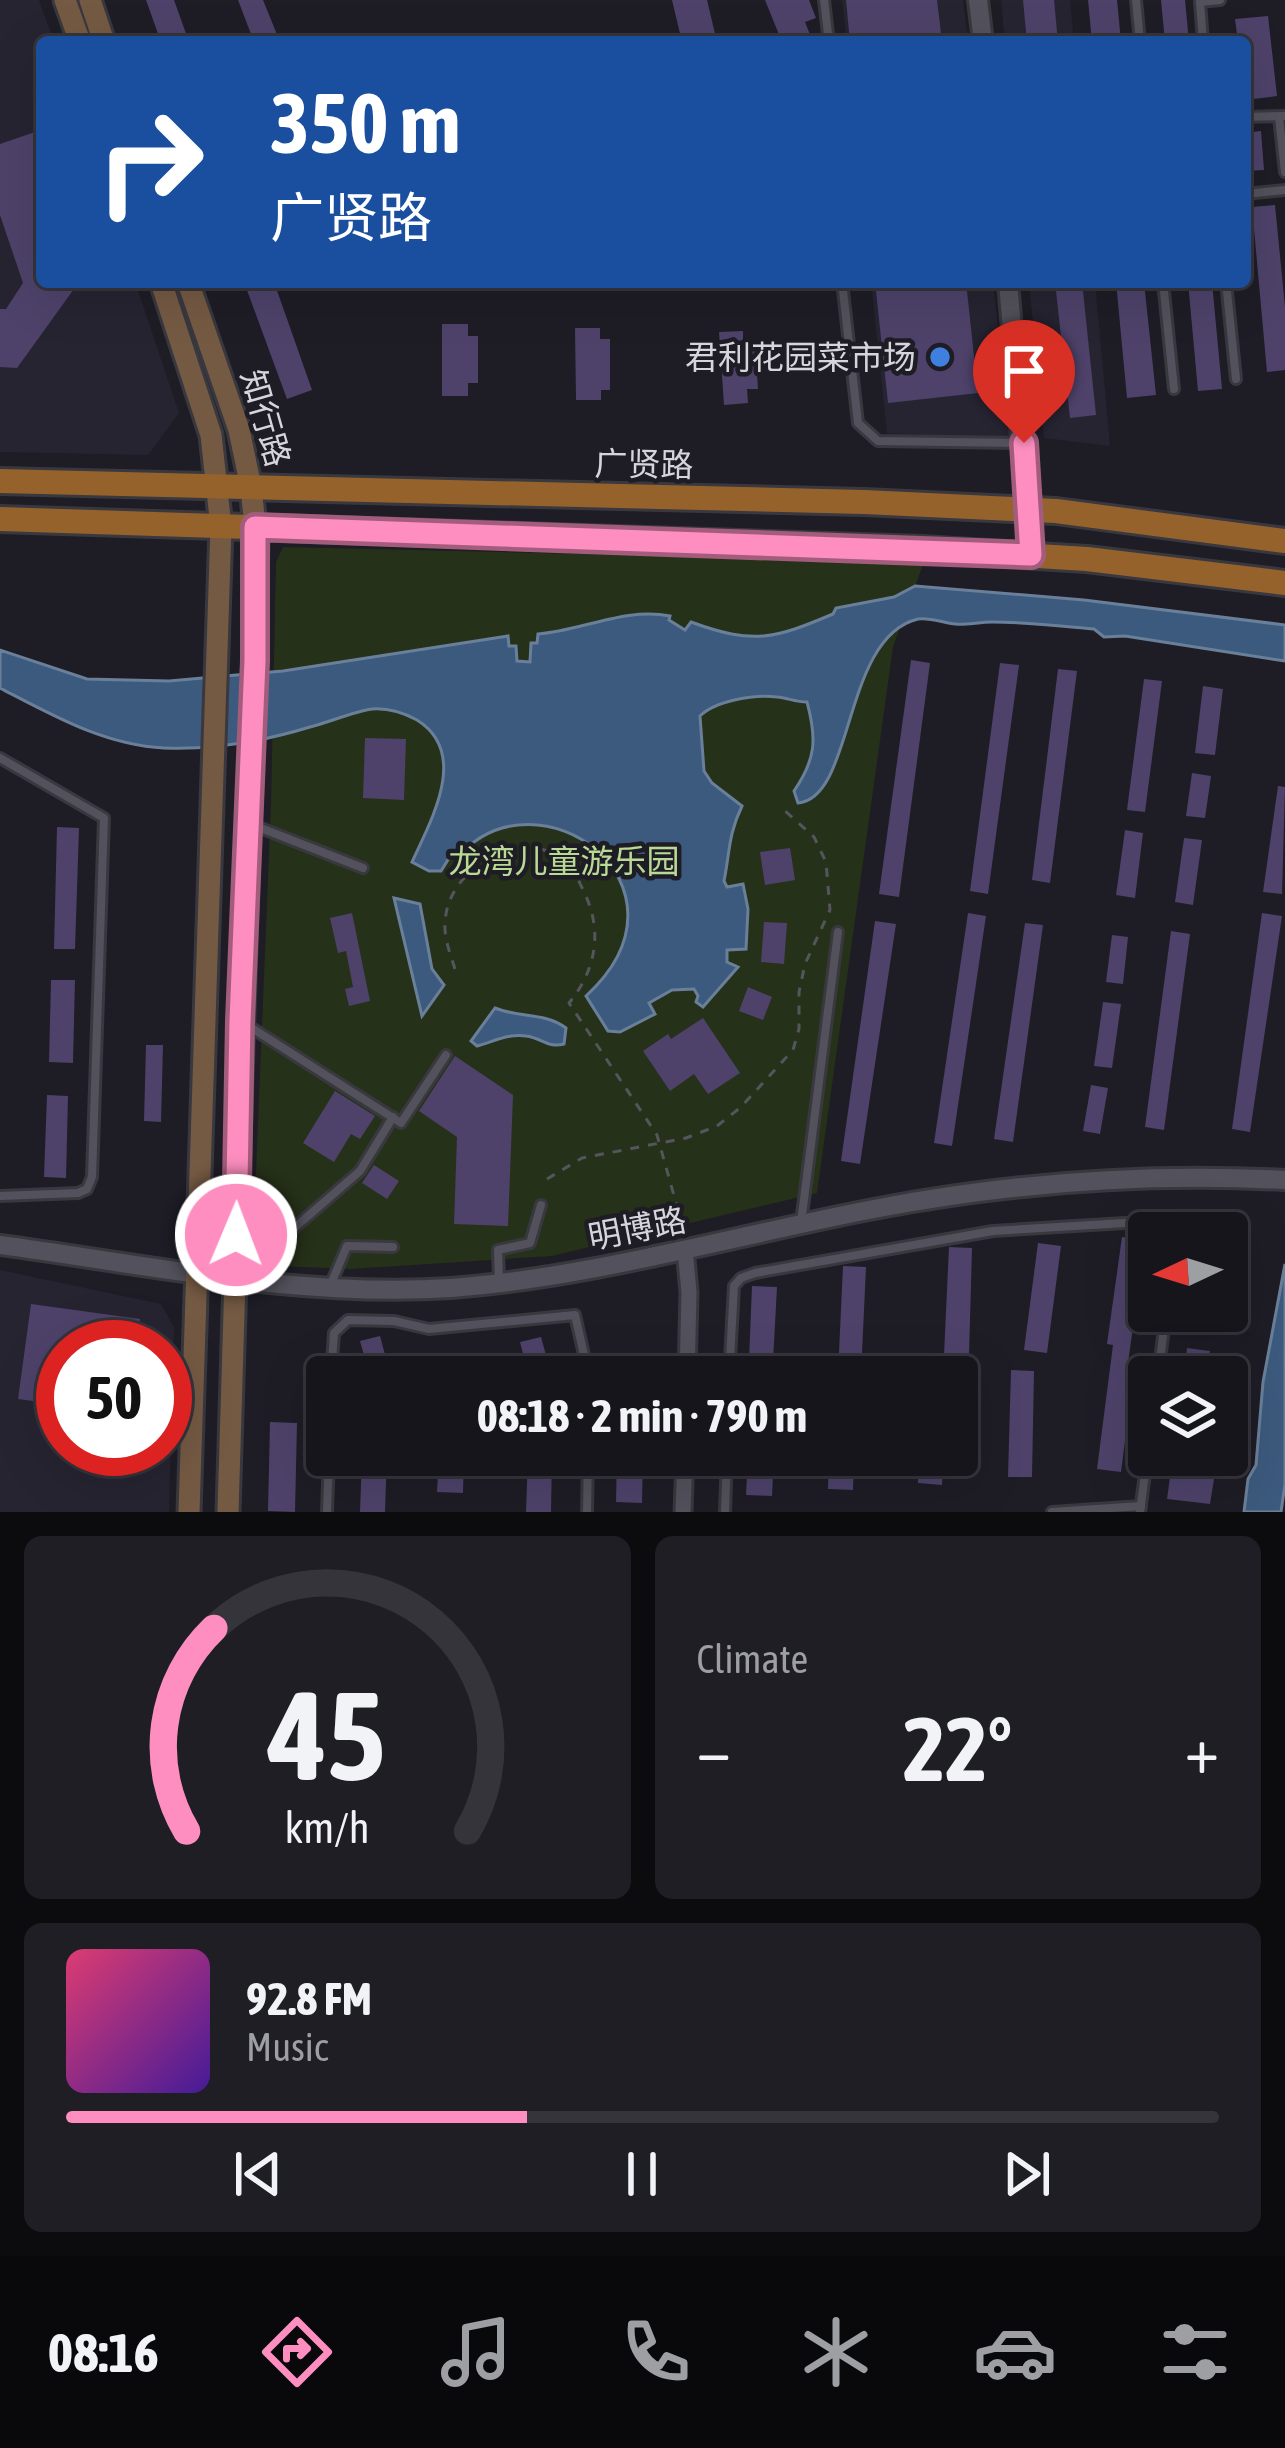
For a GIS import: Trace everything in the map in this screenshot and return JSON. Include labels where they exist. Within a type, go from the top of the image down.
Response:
[{"type":"main road","points":[[65,0],[78,36]]},
{"type":"main road","points":[[90,0],[102,36]]},
{"type":"main road","name":"知行路","points":[[163,288],[205,413],[219,486],[221,527],[189,1512]]},
{"type":"main road","name":"知行路","points":[[190,288],[239,430],[255,527],[255,661],[228,1512]]},
{"type":"main road","name":"广贤路","points":[[0,481],[1028,510],[1285,541]]},
{"type":"main road","points":[[0,519],[1031,555],[1285,584]]},
{"type":"street","points":[[978,0],[981,36]]},
{"type":"street","points":[[1009,288],[1031,555]]},
{"type":"street","name":"明博路","points":[[0,1245],[361,1290],[499,1283],[972,1192],[1082,1183],[1275,1180]]},
{"type":"street","points":[[687,1249],[687,1356]]},
{"type":"street","points":[[683,1512],[684,1476]]},
{"type":"lane","points":[[824,0],[828,36]]},
{"type":"lane","points":[[1136,0],[1139,36]]},
{"type":"lane","points":[[1203,36],[1200,1],[1220,0]]},
{"type":"lane","points":[[1251,117],[1282,117],[1285,172]]},
{"type":"lane","points":[[1251,193],[1285,190]]},
{"type":"lane","points":[[843,288],[858,423],[878,440],[1024,443]]},
{"type":"lane","points":[[1164,288],[1174,389]]},
{"type":"lane","points":[[1227,288],[1236,379]]},
{"type":"lane","points":[[0,758],[104,818],[92,1178],[87,1189],[78,1193],[0,1196]]},
{"type":"lane","points":[[249,824],[363,868]]},
{"type":"lane","points":[[801,1225],[838,932]]},
{"type":"lane","points":[[240,1021],[401,1123],[446,1055]]},
{"type":"lane","points":[[236,1278],[360,1171],[392,1117]]},
{"type":"lane","points":[[499,1283],[498,1250],[530,1243],[541,1205]]},
{"type":"lane","points":[[730,1356],[734,1286],[755,1273],[993,1231],[1128,1223]]},
{"type":"lane","points":[[329,1287],[347,1246],[393,1247]]},
{"type":"lane","points":[[332,1356],[334,1334],[348,1320],[429,1329],[575,1315],[585,1356]]},
{"type":"lane","points":[[327,1512],[328,1476]]},
{"type":"lane","points":[[587,1512],[588,1476]]},
{"type":"lane","points":[[725,1512],[726,1476]]},
{"type":"lane","points":[[1052,1512],[1140,1509],[1144,1476]]},
{"type":"path","points":[[547,1179],[582,1158],[717,1126],[793,1050],[805,964],[830,910],[826,862],[814,837],[783,808]]},
{"type":"path","points":[[455,969],[445,939],[446,913],[453,891],[469,873],[505,851],[530,848],[555,854],[574,871],[590,902],[597,931],[582,987],[569,1003],[659,1143],[687,1249]]},
{"type":"shaded area","points":[[0,0],[39,0],[52,36],[36,36],[36,288],[137,288],[179,413],[148,455],[0,452]]},
{"type":"shaded area","points":[[842,0],[963,0],[967,36],[846,36]]},
{"type":"shaded area","points":[[1001,0],[1070,0],[1073,36],[1004,36]]},
{"type":"shaded area","name":"君利花园菜市场","points":[[872,288],[994,288],[1010,440],[887,433]]},
{"type":"shaded area","points":[[1030,288],[1096,288],[1110,446],[1044,438]]},
{"type":"shaded area","points":[[0,1270],[161,1304],[170,1320],[36,1320],[36,1476],[170,1476],[169,1512],[0,1512]]},
{"type":"green space","name":"龙湾儿童游乐园","points":[[283,547],[924,562],[893,647],[817,1193],[552,1256],[351,1269],[277,1266],[257,1260],[253,1246],[276,562]]},
{"type":"water","points":[[915,586],[1084,600],[1285,625],[1285,661],[1125,636],[1104,637],[1094,629],[918,619],[893,632],[875,655],[830,775],[816,794],[798,803],[794,791],[813,748],[807,702],[757,697],[707,711],[700,716],[704,771],[742,806],[724,881],[727,887],[743,884],[748,909],[746,949],[727,950],[727,962],[738,967],[703,1007],[696,1002],[694,989],[672,990],[649,1003],[655,1014],[620,1032],[608,1031],[586,996],[618,955],[628,915],[619,879],[597,850],[565,831],[528,824],[491,832],[457,858],[451,855],[441,871],[412,862],[436,807],[444,768],[433,734],[417,720],[372,709],[256,740],[164,748],[99,735],[0,688],[0,650],[87,679],[169,681],[283,671],[508,636],[509,646],[516,646],[517,661],[530,662],[531,643],[537,643],[538,634],[620,617],[670,616],[669,620],[685,630],[691,622],[731,634],[764,636],[813,622],[836,608],[894,597]]},
{"type":"water","points":[[394,898],[420,904],[432,969],[444,985],[422,1016]]},
{"type":"water","points":[[495,1008],[558,1023],[566,1028],[564,1044],[520,1035],[477,1046],[471,1041]]},
{"type":"water","points":[[1285,1264],[1281,1512],[1244,1512],[1248,1479],[1256,1465],[1263,1382]]},
{"type":"building","points":[[146,0],[174,0],[187,36],[159,36]]},
{"type":"building","points":[[238,0],[263,0],[278,36],[252,36]]},
{"type":"building","points":[[672,0],[707,0],[716,36],[681,36]]},
{"type":"building","points":[[765,0],[809,0],[816,18],[805,22],[811,36],[780,36]]},
{"type":"building","points":[[846,0],[937,0],[941,36],[849,36]]},
{"type":"building","points":[[1023,0],[1054,0],[1057,36],[1026,36]]},
{"type":"building","points":[[1088,0],[1117,0],[1120,36],[1091,36]]},
{"type":"building","points":[[1161,0],[1185,0],[1188,36],[1164,36]]},
{"type":"building","points":[[1268,16],[1277,96],[1251,99],[1251,36],[1237,36],[1235,19]]},
{"type":"building","points":[[1261,131],[1264,170],[1251,171],[1251,132]]},
{"type":"building","points":[[35,132],[36,288],[75,288],[17,368],[0,367],[0,309],[6,309],[23,283],[0,215],[0,144]]},
{"type":"building","points":[[1275,205],[1285,307],[1285,370],[1267,372],[1252,207]]},
{"type":"building","points":[[246,288],[276,288],[312,390],[287,399]]},
{"type":"building","points":[[876,288],[967,288],[978,393],[888,403]]},
{"type":"building","points":[[1056,288],[1083,288],[1096,415],[1070,418]]},
{"type":"building","points":[[1117,288],[1145,288],[1156,395],[1127,398]]},
{"type":"building","points":[[1189,288],[1213,288],[1222,389],[1198,391]]},
{"type":"building","points":[[442,324],[468,324],[468,336],[478,336],[478,383],[468,383],[468,396],[442,396]]},
{"type":"building","points":[[575,328],[600,328],[600,339],[610,339],[610,390],[601,390],[601,400],[576,400]]},
{"type":"building","points":[[743,331],[743,342],[755,341],[758,389],[747,389],[748,403],[724,405],[719,332]]},
{"type":"building","points":[[911,660],[930,663],[899,897],[879,894]]},
{"type":"building","points":[[1000,663],[1019,665],[988,894],[970,891]]},
{"type":"building","points":[[1058,669],[1077,671],[1050,883],[1032,880]]},
{"type":"building","points":[[1144,679],[1162,681],[1145,812],[1127,810]]},
{"type":"building","points":[[1203,686],[1223,689],[1215,755],[1195,753]]},
{"type":"building","points":[[365,738],[406,739],[404,800],[363,798]]},
{"type":"building","points":[[1192,773],[1211,776],[1205,818],[1186,816]]},
{"type":"building","points":[[1278,786],[1285,787],[1282,894],[1263,892]]},
{"type":"building","points":[[57,827],[79,828],[75,949],[54,949]]},
{"type":"building","points":[[1125,830],[1143,833],[1135,898],[1116,895]]},
{"type":"building","points":[[1184,838],[1202,840],[1193,905],[1175,902]]},
{"type":"building","points":[[790,848],[795,880],[765,885],[760,852]]},
{"type":"building","points":[[352,913],[370,1001],[349,1006],[345,989],[353,987],[346,951],[338,953],[330,918]]},
{"type":"building","points":[[968,913],[986,916],[952,1146],[934,1143]]},
{"type":"building","points":[[1262,913],[1282,916],[1250,1132],[1232,1129]]},
{"type":"building","points":[[875,921],[896,924],[860,1164],[841,1161]]},
{"type":"building","points":[[764,922],[787,923],[784,964],[761,962]]},
{"type":"building","points":[[1025,923],[1043,925],[1013,1142],[994,1139]]},
{"type":"building","points":[[1171,931],[1190,934],[1164,1130],[1145,1127]]},
{"type":"building","points":[[1112,935],[1128,937],[1123,984],[1106,982]]},
{"type":"building","points":[[51,980],[75,980],[73,1063],[49,1062]]},
{"type":"building","points":[[748,987],[772,997],[763,1020],[739,1011]]},
{"type":"building","points":[[1103,1002],[1121,1004],[1112,1068],[1094,1066]]},
{"type":"building","points":[[703,1018],[740,1073],[708,1094],[694,1074],[670,1091],[643,1051]]},
{"type":"building","points":[[146,1045],[163,1045],[161,1122],[144,1121]]},
{"type":"building","points":[[455,1056],[513,1095],[508,1226],[454,1224],[457,1137],[419,1111]]},
{"type":"building","points":[[1091,1085],[1108,1088],[1100,1134],[1083,1131]]},
{"type":"building","points":[[335,1091],[375,1116],[360,1139],[351,1134],[334,1162],[303,1143]]},
{"type":"building","points":[[47,1095],[68,1096],[66,1178],[44,1177]]},
{"type":"building","points":[[374,1165],[399,1181],[387,1199],[362,1183]]},
{"type":"building","points":[[1122,1237],[1128,1238],[1128,1332],[1132,1332],[1121,1472],[1097,1469],[1113,1345],[1107,1344]]},
{"type":"building","points":[[1038,1243],[1061,1246],[1047,1353],[1024,1350]]},
{"type":"building","points":[[949,1247],[972,1248],[969,1356],[944,1355]]},
{"type":"building","points":[[843,1266],[866,1267],[862,1356],[839,1356]]},
{"type":"building","points":[[752,1286],[777,1287],[773,1356],[749,1356]]},
{"type":"building","points":[[31,1304],[140,1319],[36,1320],[36,1401],[18,1399]]},
{"type":"building","points":[[380,1336],[385,1356],[364,1356],[360,1341]]},
{"type":"building","points":[[541,1337],[546,1356],[524,1356],[520,1342]]},
{"type":"building","points":[[1187,1348],[1210,1351],[1209,1356],[1186,1356]]},
{"type":"building","points":[[435,1353],[480,1354],[480,1356]]},
{"type":"building","points":[[1011,1370],[1034,1371],[1032,1477],[1008,1477]]},
{"type":"building","points":[[270,1422],[297,1423],[295,1512],[268,1511]]},
{"type":"building","points":[[361,1476],[386,1476],[385,1512],[360,1512]]},
{"type":"building","points":[[438,1476],[463,1476],[463,1493],[437,1492]]},
{"type":"building","points":[[527,1476],[552,1476],[551,1512],[526,1512]]},
{"type":"building","points":[[617,1476],[643,1476],[642,1503],[616,1502]]},
{"type":"building","points":[[747,1476],[773,1476],[772,1496],[746,1495]]},
{"type":"building","points":[[828,1476],[853,1476],[853,1490],[828,1489]]},
{"type":"building","points":[[918,1476],[943,1476],[942,1485],[918,1483]]},
{"type":"building","points":[[1170,1476],[1214,1479],[1210,1504],[1167,1499]]},
{"type":"place","name":"君利花园菜市场","points":[[940,357]]},
{"type":"route","points":[[236,1235],[255,527],[1031,555],[1024,443]]}]
